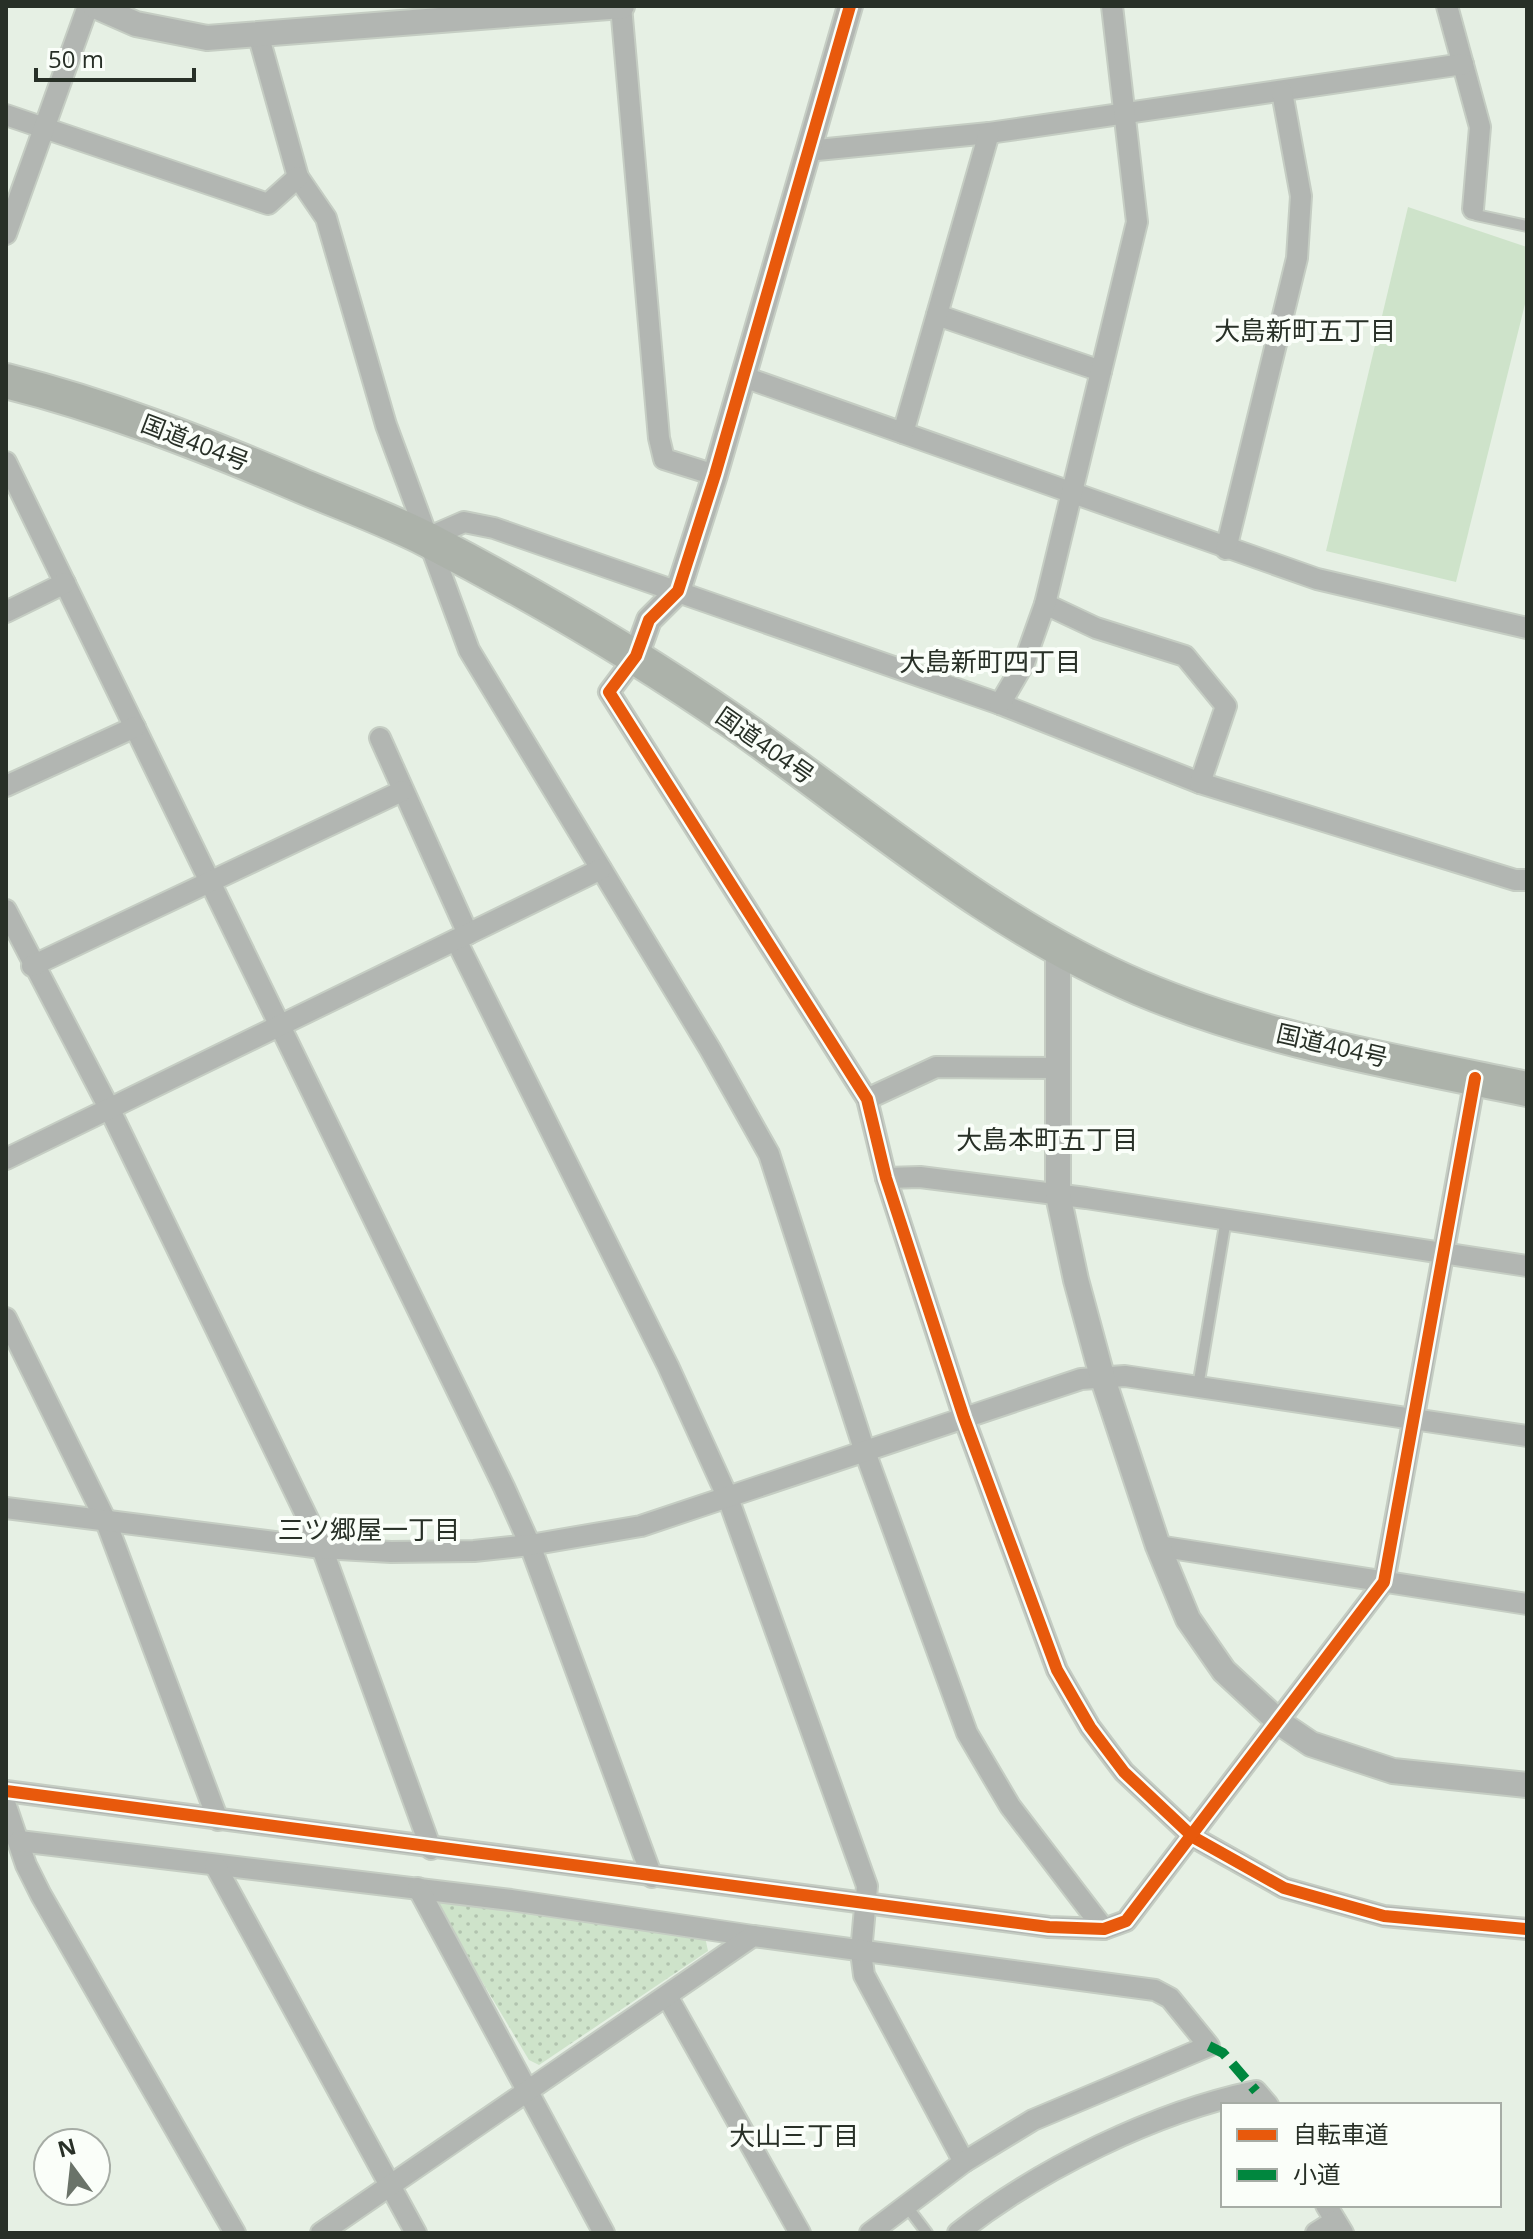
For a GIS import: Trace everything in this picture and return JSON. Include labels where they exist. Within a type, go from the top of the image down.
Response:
[{"type":"highway","name":"国道404号","points":[[6,381],[82,400],[208,446],[425,539],[636,656],[990,907],[1058,947],[1139,988],[1222,1018],[1310,1042],[1527,1089]]},
{"type":"street","points":[[6,234],[88,6]]},
{"type":"street","points":[[95,6],[136,24],[207,38],[409,13],[622,6],[659,438],[664,459],[715,475]]},
{"type":"street","points":[[850,6],[744,377],[678,591],[649,620],[636,656],[609,692],[867,1099],[886,1178],[964,1418],[1057,1670],[1090,1727],[1124,1772],[1193,1837],[1284,1888],[1384,1916],[1527,1929]]},
{"type":"street","points":[[1000,704],[1024,663],[1045,604],[1137,222],[1112,6]]},
{"type":"street","points":[[1447,6],[1480,127],[1473,209]]},
{"type":"street","points":[[258,34],[298,177],[326,218],[386,425],[425,539],[469,650],[726,1075],[769,1154],[864,1449],[967,1733],[1010,1806],[1104,1929]]},
{"type":"street","points":[[807,151],[989,133],[1463,64]]},
{"type":"street","points":[[1226,549],[1299,247],[1301,196],[1282,92]]},
{"type":"street","points":[[6,115],[268,204],[298,177]]},
{"type":"street","points":[[903,433],[989,133]]},
{"type":"street","points":[[937,315],[1101,371]]},
{"type":"street","points":[[744,377],[1317,579],[1527,628]]},
{"type":"street","points":[[6,462],[530,1545],[652,1877]]},
{"type":"street","points":[[425,539],[464,522],[494,528],[1000,704],[1200,783],[1515,880],[1527,880]]},
{"type":"street","points":[[6,612],[65,583]]},
{"type":"street","points":[[1045,604],[1096,628],[1185,656],[1226,706],[1200,783]]},
{"type":"street","points":[[6,786],[135,727]]},
{"type":"street","points":[[380,738],[462,937],[728,1498],[867,1886],[868,1905],[861,1952],[864,1975],[964,2162]]},
{"type":"street","points":[[32,966],[402,791]]},
{"type":"street","points":[[6,1159],[601,869]]},
{"type":"street","points":[[6,910],[32,966],[109,1108],[322,1548],[431,1849]]},
{"type":"street","points":[[1058,947],[1058,1195],[1076,1280],[1102,1376],[1158,1546],[1195,1629],[1224,1671],[1280,1723],[1311,1744],[1393,1771],[1527,1785]]},
{"type":"street","points":[[867,1099],[936,1067],[1057,1068]]},
{"type":"street","points":[[6,1791],[431,1849],[1049,1927],[1104,1929],[1126,1921],[1280,1723],[1384,1582],[1416,1419],[1475,1078]]},
{"type":"street","points":[[886,1178],[920,1177],[1058,1195],[1527,1266]]},
{"type":"street","points":[[6,1318],[105,1519],[218,1820]]},
{"type":"street","points":[[6,1508],[105,1519],[259,1543],[322,1548],[391,1552],[474,1551],[530,1545],[641,1526],[864,1449],[1081,1379],[1102,1376],[1198,1387],[1527,1436]]},
{"type":"street","points":[[1158,1546],[1527,1604]]},
{"type":"street","points":[[6,1806],[26,1865],[70,1948],[174,2122],[235,2233]]},
{"type":"street","points":[[19,1841],[418,1888],[861,1952],[1155,1990],[1170,1998],[1209,2046],[1033,2120],[964,2162],[870,2233]]},
{"type":"street","points":[[215,1865],[416,2233]]},
{"type":"street","points":[[418,1888],[604,2233]]},
{"type":"street","points":[[321,2233],[529,2093],[753,1936]]},
{"type":"street","points":[[667,1996],[800,2233]]},
{"type":"street","points":[[958,2233],[1024,2189],[1124,2136],[1215,2099],[1256,2091],[1266,2103]]},
{"type":"street","points":[[1316,2233],[1335,2220]]},
{"type":"lane","points":[[1473,209],[1476,215],[1527,226]]},
{"type":"lane","points":[[1198,1387],[1226,1219]]},
{"type":"lane","points":[[905,2204],[927,2233]]},
{"type":"green space","points":[[1408,207],[1527,247],[1527,296],[1456,582],[1326,551]]},
{"type":"green space","points":[[434,1901],[705,1937],[708,1951],[539,2065],[529,2060]]},
{"type":"marked path","points":[[1209,2046],[1223,2053],[1256,2091]]},
{"type":"cycle path","points":[[850,6],[715,475],[678,591],[649,620],[636,656],[609,692],[867,1099],[886,1178],[964,1418],[1057,1670],[1090,1727],[1124,1772],[1193,1837],[1284,1888],[1384,1916],[1527,1929]]},
{"type":"cycle path","points":[[6,1791],[1049,1927],[1104,1929],[1126,1921],[1384,1582],[1475,1078]]},
{"type":"district","name":"大島新町五丁目","points":[[1305,331]]},
{"type":"district","name":"大島新町四丁目","points":[[990,662]]},
{"type":"district","name":"大島本町五丁目","points":[[1047,1140]]},
{"type":"district","name":"三ツ郷屋一丁目","points":[[369,1530]]},
{"type":"district","name":"大山三丁目","points":[[794,2136]]}]
